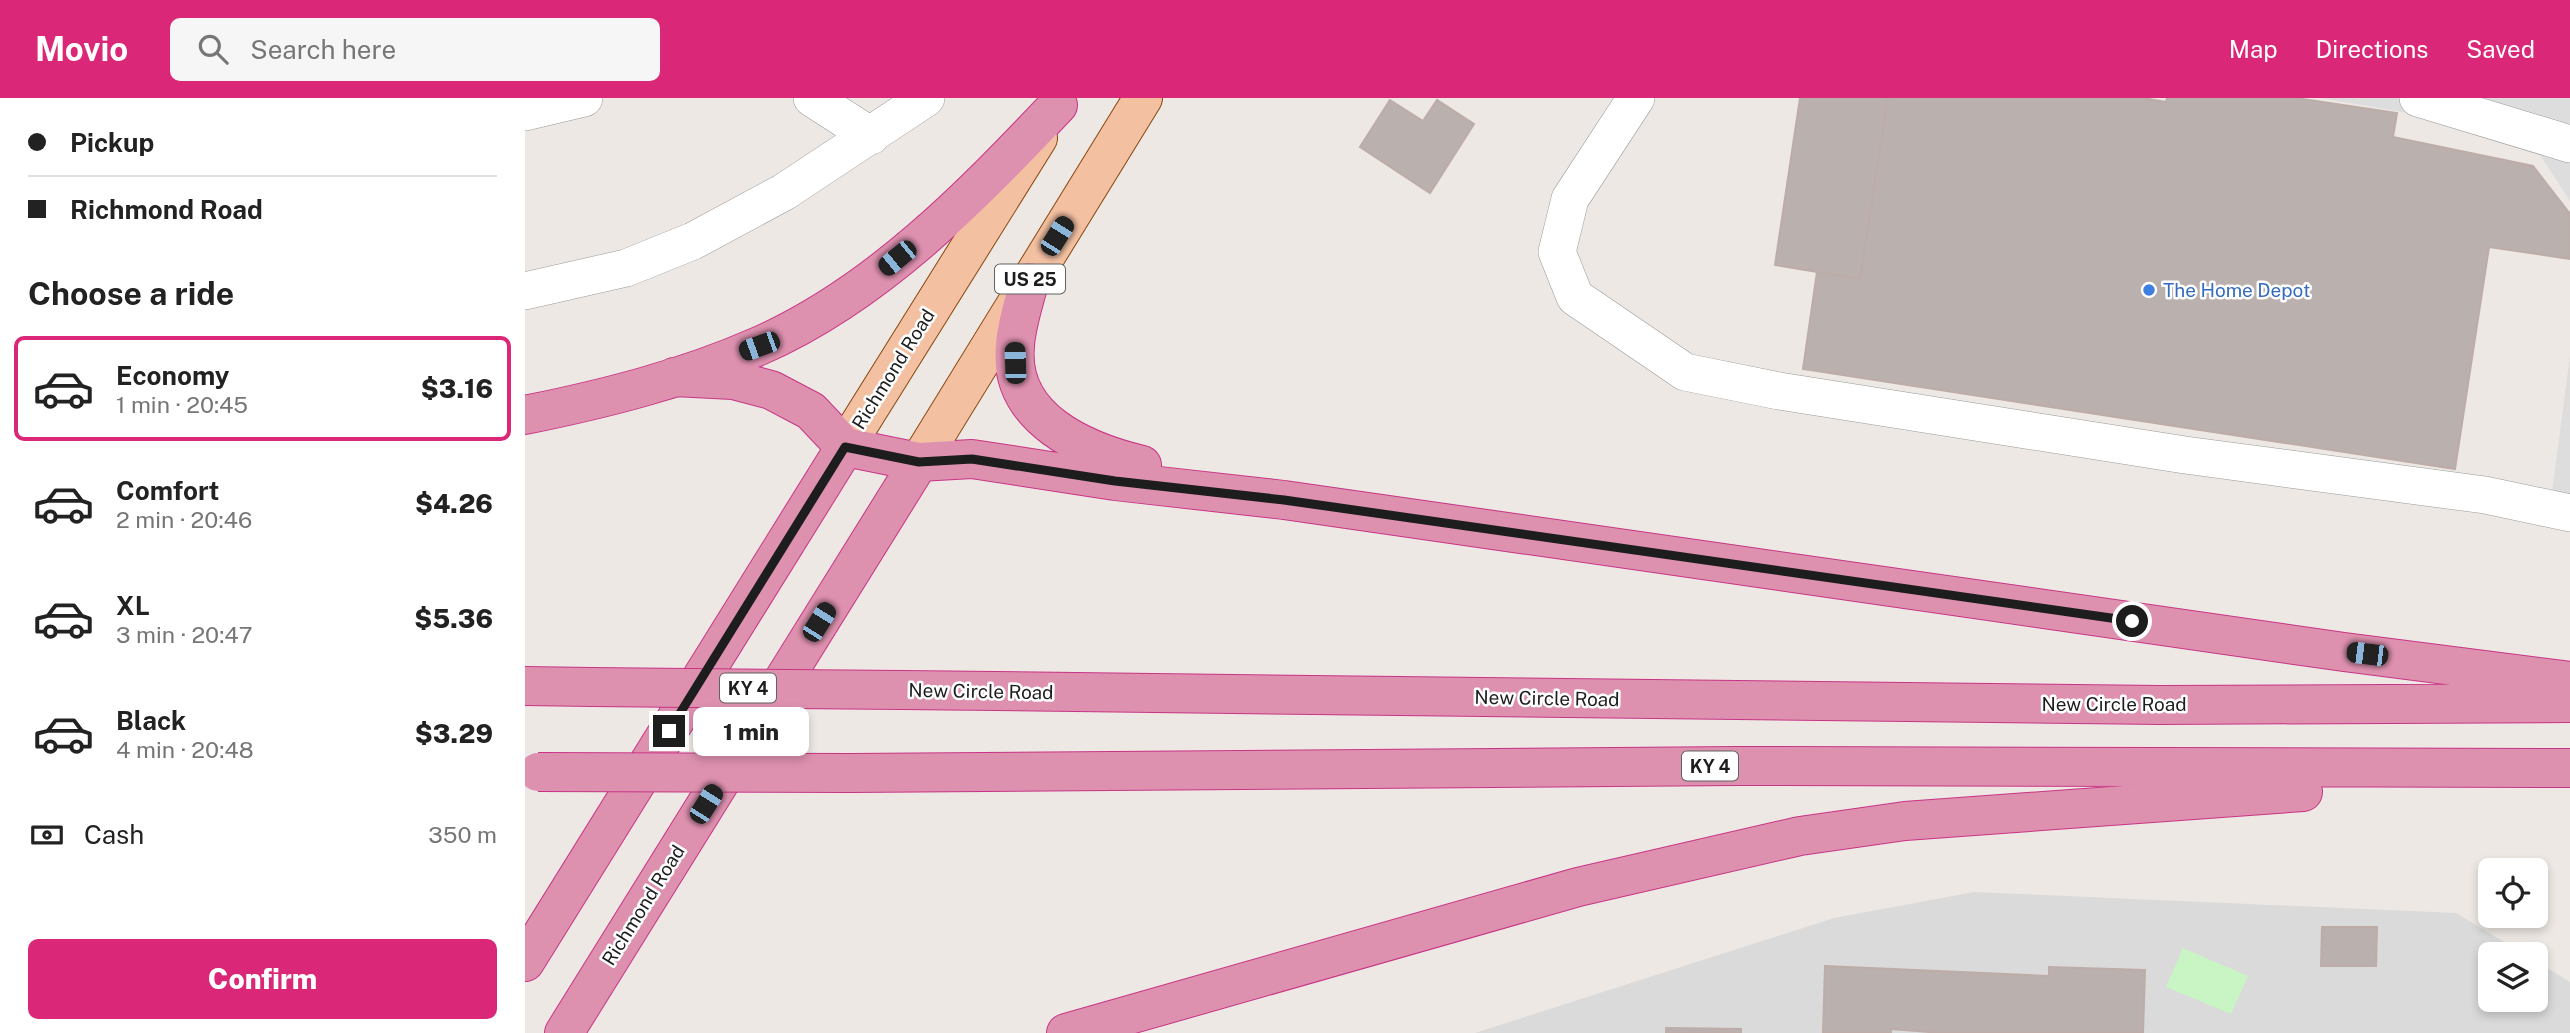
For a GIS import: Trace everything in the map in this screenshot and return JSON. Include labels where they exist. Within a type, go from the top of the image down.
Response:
[{"type":"highway","points":[[525,415],[576,405],[674,377],[759,346],[857,290],[954,212],[1061,102]]},
{"type":"highway","points":[[1028,282],[1014,346],[1019,382],[1043,419],[1058,433],[1111,458],[1284,500]]},
{"type":"highway","points":[[674,377],[733,380],[771,390],[811,411],[845,447],[919,462],[972,459],[1115,481],[1284,500],[2344,652],[2570,681]]},
{"type":"highway","name":"Richmond Road","points":[[525,962],[845,447]]},
{"type":"highway","name":"Richmond Road","points":[[564,1033],[919,462]]},
{"type":"highway","name":"New Circle Road","points":[[525,686],[2160,705],[2570,703]]},
{"type":"highway","name":"KY 4","points":[[531,772],[850,773],[1736,766],[2570,768]]},
{"type":"highway","points":[[1066,1033],[1577,887],[1800,836],[1905,821],[2225,795],[2570,779]]},
{"type":"main road","name":"Richmond Road","points":[[919,462],[1143,98]]},
{"type":"main road","name":"Richmond Road","points":[[845,447],[1061,102]]},
{"type":"lane","points":[[525,112],[584,98]]},
{"type":"lane","points":[[812,98],[870,136]]},
{"type":"lane","points":[[525,291],[626,268],[693,241],[784,192],[926,98]]},
{"type":"lane","points":[[1636,98],[1570,199],[1557,252],[1575,297],[1685,372],[1792,393],[2185,455],[2485,495],[2570,513]]},
{"type":"lane","points":[[2418,98],[2570,145]]},
{"type":"shaded area","points":[[2321,98],[2570,98],[2570,201],[2526,133]]},
{"type":"shaded area","points":[[2570,356],[2570,526],[2548,522]]},
{"type":"shaded area","points":[[1974,892],[2456,913],[2504,942],[2478,942],[2478,1012],[2548,1012],[2548,968],[2570,982],[2570,1033],[1475,1033],[1834,918]]},
{"type":"green space","points":[[2183,948],[2248,976],[2231,1014],[2166,987]]},
{"type":"building","points":[[1800,98],[1888,98],[1860,279],[1775,265]]},
{"type":"building","name":"The Home Depot","points":[[1888,98],[2143,98],[2166,102],[2167,98],[2296,98],[2397,113],[2393,137],[2533,166],[2570,214],[2570,259],[2489,247],[2455,469],[1803,369],[1817,272],[1860,279]]},
{"type":"building","points":[[1390,100],[1423,121],[1437,100],[1474,124],[1430,193],[1360,147]]},
{"type":"building","points":[[2322,927],[2377,927],[2376,966],[2321,966]]},
{"type":"building","points":[[1825,966],[2049,976],[2049,967],[2145,970],[2143,1033],[1942,1033],[1891,1029],[1891,1033],[1823,1033]]},
{"type":"building","points":[[1666,1028],[1741,1029],[1741,1033],[1666,1033]]},
{"type":"place","name":"The Home Depot","points":[[2149,290]]},
{"type":"route","points":[[669,731],[845,447],[919,462],[972,459],[1115,481],[1284,500],[2132,621]]}]
